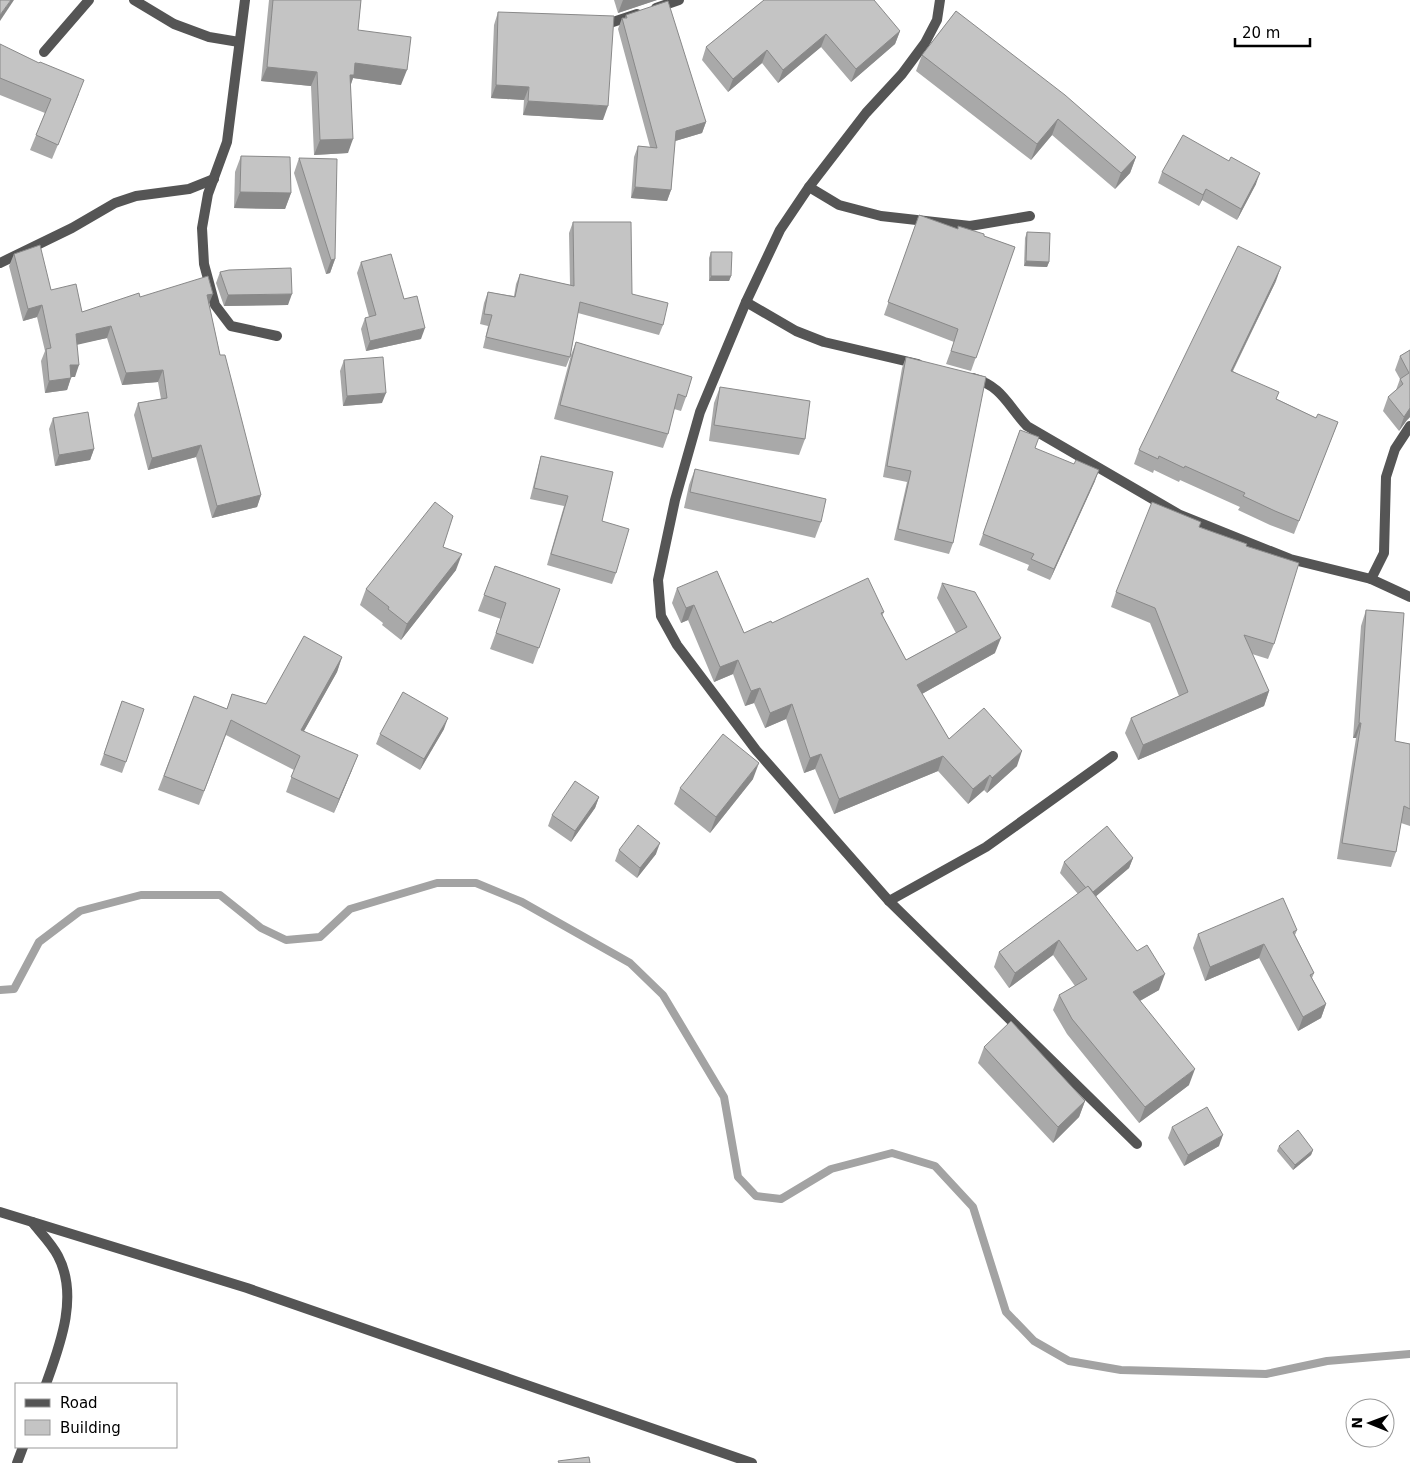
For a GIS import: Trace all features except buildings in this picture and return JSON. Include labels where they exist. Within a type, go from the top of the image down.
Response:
[{"type":"street","points":[[44,52],[89,0]]},
{"type":"street","points":[[134,0],[174,24],[210,37],[239,42]]},
{"type":"street","points":[[245,0],[227,142],[208,194],[202,228],[204,264],[215,304],[231,326],[277,336]]},
{"type":"street","points":[[610,22],[679,0]]},
{"type":"street","points":[[940,0],[937,20],[926,43],[902,74],[866,113],[809,187],[780,230],[746,302],[700,412],[674,500],[658,580],[661,616],[676,645],[756,750],[889,901],[1137,1144]]},
{"type":"street","points":[[0,263],[72,228],[115,203],[136,196],[189,189],[214,180]]},
{"type":"street","points":[[809,187],[839,205],[881,216],[970,226],[1030,216]]},
{"type":"street","points":[[746,302],[796,331],[824,342],[932,367]]},
{"type":"street","points":[[959,374],[986,382],[1002,394],[1012,410],[1027,426],[1180,516],[1290,559],[1371,579],[1410,597]]},
{"type":"street","points":[[1371,579],[1384,552],[1386,477],[1395,449],[1410,426]]},
{"type":"street","points":[[889,901],[986,847],[1113,756]]},
{"type":"street","points":[[0,1212],[256,1291],[752,1463]]},
{"type":"street","points":[[32,1222],[58,1256],[69,1296],[58,1351],[46,1383]]},
{"type":"street","points":[[17,1463],[23,1448]]},
{"type":"waterway","points":[[0,990],[14,989],[39,942],[80,911],[141,895],[220,895],[261,928],[286,940],[320,937],[350,909],[437,883],[476,883],[522,902],[630,963],[663,995],[724,1097],[738,1177],[756,1196],[781,1199],[831,1169],[892,1153],[935,1166],[973,1207],[1006,1312],[1034,1341],[1069,1361],[1121,1370],[1266,1374],[1327,1361],[1410,1354]]}]
